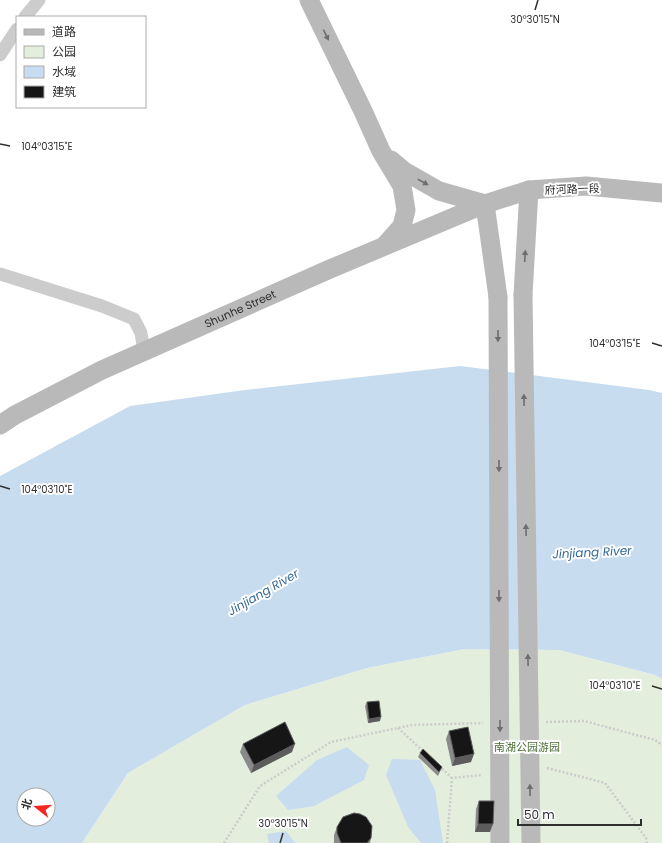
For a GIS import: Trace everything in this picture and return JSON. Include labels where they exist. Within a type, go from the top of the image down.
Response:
[{"type":"main road","points":[[309,0],[381,151],[402,186],[406,210],[402,226],[385,245]]},
{"type":"main road","points":[[381,151],[404,171],[439,191],[485,204],[498,297],[500,843]]},
{"type":"main road","name":"府河路一段","points":[[485,204],[529,190],[586,186],[662,193]]},
{"type":"main road","points":[[529,190],[523,295],[531,843]]},
{"type":"main road","name":"Shunhe Street","points":[[0,425],[15,415],[144,351],[385,245],[485,204]]},
{"type":"street","points":[[26,16],[40,0]]},
{"type":"street","points":[[0,55],[16,31]]},
{"type":"street","points":[[0,274],[102,306],[134,319],[141,333],[144,351]]},
{"type":"path","points":[[545,722],[584,721],[655,740],[662,744]]},
{"type":"path","points":[[224,843],[260,786],[331,742],[412,725],[490,723]]},
{"type":"path","points":[[398,728],[425,753]]},
{"type":"path","points":[[436,763],[452,778]]},
{"type":"green space","name":"南湖公园游园","points":[[465,649],[559,650],[655,675],[662,679],[662,843],[82,843],[128,773],[245,705],[367,668]]},
{"type":"water","name":"Jinjiang River","points":[[460,366],[649,390],[662,393],[662,679],[655,675],[559,650],[465,649],[367,668],[245,705],[128,773],[82,843],[0,843],[0,476],[130,406],[245,390]]},
{"type":"water","points":[[347,747],[369,765],[364,780],[314,806],[288,810],[276,796],[317,760]]},
{"type":"water","points":[[392,759],[420,760],[435,790],[443,843],[421,843],[408,827],[386,775]]},
{"type":"water","points":[[286,831],[295,843],[269,843],[267,834]]},
{"type":"building","points":[[379,701],[381,717],[369,719],[367,702]]},
{"type":"building","points":[[285,722],[295,744],[254,765],[243,744]]},
{"type":"building","points":[[468,727],[474,754],[455,758],[449,731]]},
{"type":"building","points":[[423,749],[442,767],[439,772],[420,753]]},
{"type":"building","points":[[479,801],[494,801],[493,824],[478,824]]},
{"type":"building","points":[[354,813],[366,817],[372,826],[371,838],[367,843],[341,843],[337,833],[337,827],[343,817]]}]
